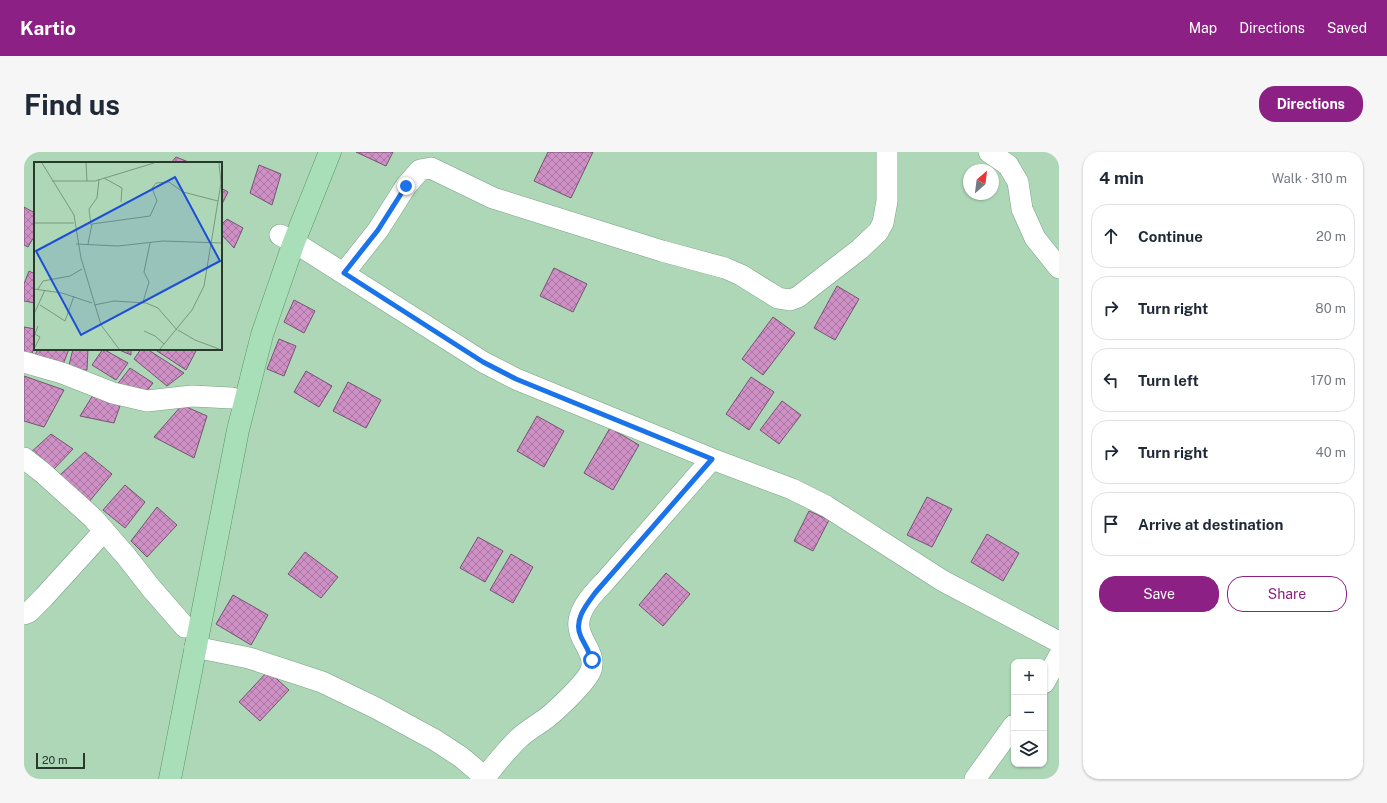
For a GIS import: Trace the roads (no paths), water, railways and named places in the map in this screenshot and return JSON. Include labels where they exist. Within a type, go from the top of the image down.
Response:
[{"type":"main road","points":[[170,779],[238,430],[287,238],[315,152]]},
{"type":"main road","points":[[156,779],[160,748],[224,427],[248,331],[287,238],[330,152]]},
{"type":"street","points":[[344,273],[378,230],[406,186],[418,161],[493,198],[662,251],[725,268],[741,275],[778,298],[790,300],[798,297],[860,249],[878,232],[884,223],[887,201],[887,152]]},
{"type":"street","points":[[989,152],[1008,165],[1018,182],[1022,209],[1035,238],[1059,268]]},
{"type":"street","points":[[287,238],[483,362],[516,379],[712,459],[792,489],[826,506],[943,581],[1059,642]]},
{"type":"street","points":[[24,362],[62,373],[113,393],[147,401],[192,396],[232,398]]},
{"type":"street","points":[[24,458],[93,518],[185,627]]},
{"type":"street","points":[[195,647],[249,658],[322,682],[376,708],[435,740],[461,757],[486,778],[517,740],[530,728],[542,722],[584,681],[591,670],[592,660],[587,646],[580,635],[579,622],[583,610],[595,593],[712,459]]},
{"type":"street","points":[[24,614],[29,612],[44,597],[104,531]]},
{"type":"street","points":[[1047,678],[1059,656]]},
{"type":"street","points":[[975,779],[1011,729]]}]
